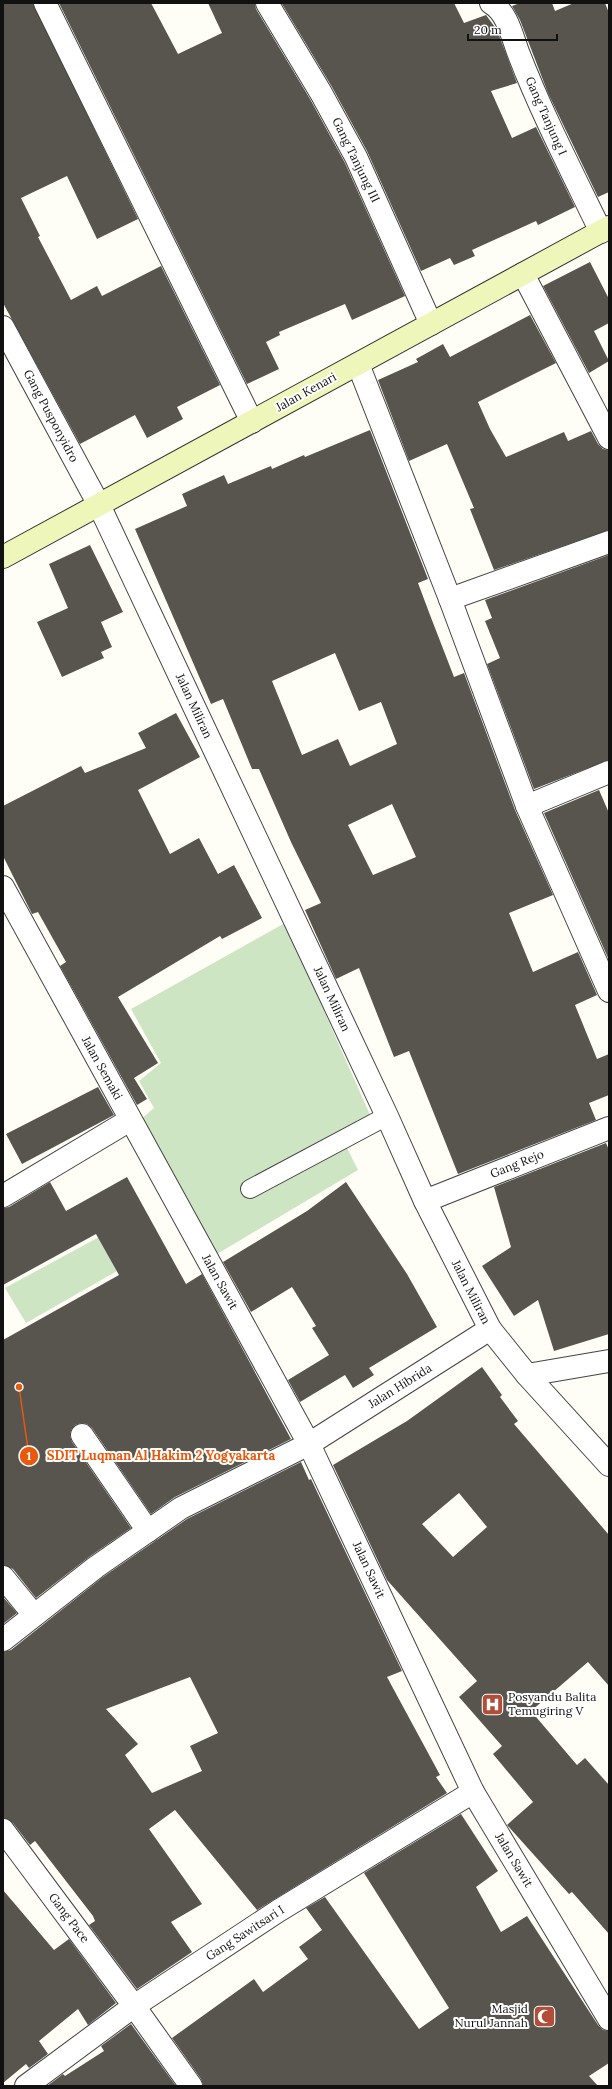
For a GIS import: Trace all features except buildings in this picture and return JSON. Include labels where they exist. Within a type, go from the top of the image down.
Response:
[{"type":"main road","name":"Jalan Kenari","points":[[3,557],[605,229]]},
{"type":"street","points":[[45,3],[252,422]]},
{"type":"street","name":"Gang Tanjung I","points":[[491,3],[497,6],[507,23],[538,103],[605,229]]},
{"type":"street","name":"Gang Tanjung III","points":[[271,4],[356,157],[431,324]]},
{"type":"street","points":[[523,274],[609,438]]},
{"type":"street","name":"Gang Pusponyidro","points":[[3,327],[99,505]]},
{"type":"street","points":[[358,364],[450,599],[527,806],[602,958],[609,991]]},
{"type":"street","name":"Jalan Miliran","points":[[99,505],[387,1116],[425,1201],[490,1329],[527,1375],[609,1465]]},
{"type":"street","points":[[450,599],[609,542]]},
{"type":"street","points":[[527,806],[609,772]]},
{"type":"street","name":"Jalan Semaki","points":[[3,887],[130,1120]]},
{"type":"street","points":[[3,1196],[130,1120]]},
{"type":"street","name":"Jalan Sawit","points":[[130,1120],[309,1444],[473,1792],[609,2019]]},
{"type":"street","name":"Gang Rejo","points":[[425,1201],[609,1128]]},
{"type":"street","name":"Jalan Hibrida","points":[[3,1640],[96,1567],[181,1508],[309,1444],[490,1329]]},
{"type":"street","points":[[527,1375],[609,1361]]},
{"type":"street","points":[[82,1435],[148,1531]]},
{"type":"street","points":[[3,1577],[34,1615]]},
{"type":"street","name":"Gang Sawitsari I","points":[[26,2086],[134,2006],[278,1911],[473,1792]]},
{"type":"street","name":"Gang Pace","points":[[3,1830],[134,2006],[191,2086]]},
{"type":"lane","points":[[250,1189],[387,1116]]},
{"type":"green space","points":[[285,923],[371,1117],[341,1136],[358,1170],[217,1254],[140,1120],[154,1108],[139,1081],[161,1063],[131,1009]]},
{"type":"green space","points":[[99,1237],[117,1271],[26,1323],[5,1288]]},
{"type":"place","name":"SDIT Luqman Al Hakim 2 Yogyakarta","points":[[19,1387]]},
{"type":"place","name":"Posyandu Balita Temugiring V","points":[[492,1704]]},
{"type":"place","name":"Masjid Nurul Jannah","points":[[544,2016]]}]
